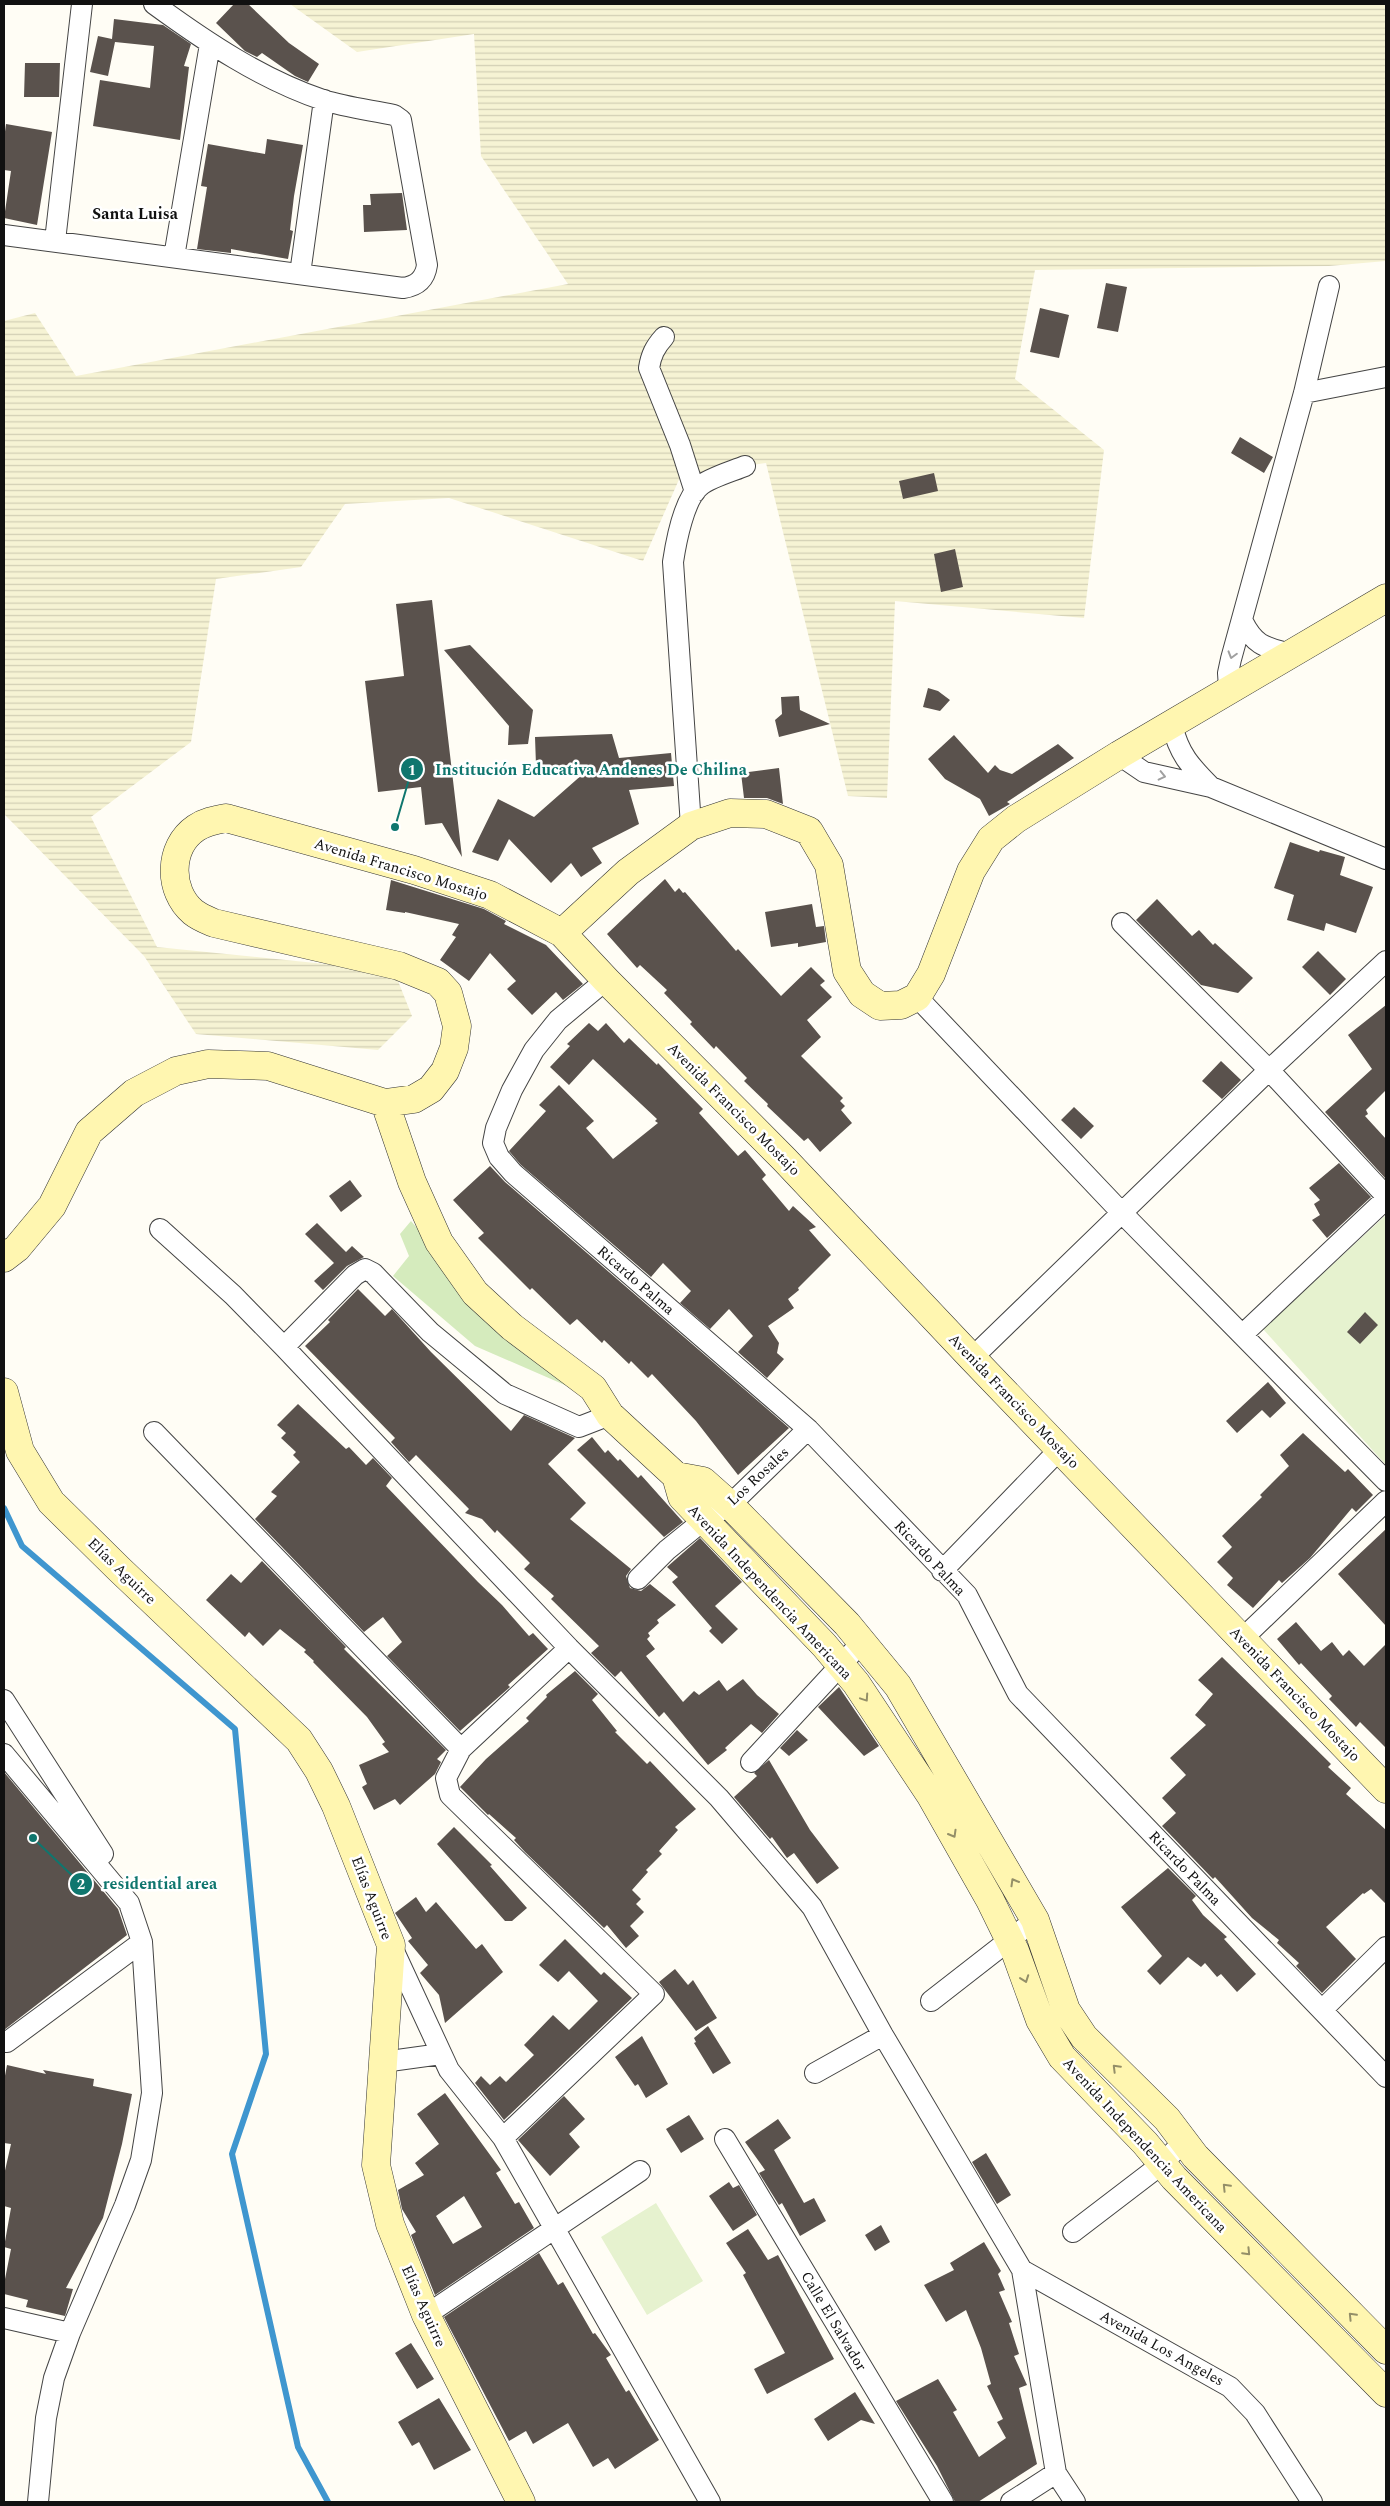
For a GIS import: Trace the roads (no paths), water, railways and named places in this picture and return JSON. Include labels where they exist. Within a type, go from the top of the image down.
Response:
[{"type":"street","points":[[55,241],[82,4]]},
{"type":"street","points":[[4,235],[403,288],[419,282],[426,271],[401,120],[394,115],[324,100],[276,81],[210,44],[154,4]]},
{"type":"street","points":[[174,257],[210,44]]},
{"type":"street","points":[[300,274],[324,100]]},
{"type":"street","points":[[1229,688],[1228,673],[1304,393],[1329,286]]},
{"type":"street","points":[[664,337],[656,346],[650,359],[649,368],[680,445],[695,492]]},
{"type":"street","points":[[1304,393],[1386,377]]},
{"type":"street","points":[[691,826],[672,562],[677,538],[695,492],[700,485],[745,466]]},
{"type":"street","points":[[562,932],[628,872],[691,826],[730,813],[766,814],[809,831],[829,865],[846,971],[862,994],[880,1006],[901,1005],[917,997],[931,974],[971,871],[992,839],[1016,820],[1119,755],[1172,725],[1229,688],[1386,598]]},
{"type":"street","points":[[1242,622],[1251,638],[1258,644],[1290,654]]},
{"type":"street","points":[[1172,725],[1176,742],[1185,760],[1211,787]]},
{"type":"street","points":[[1119,755],[1144,772],[1211,787],[1386,859]]},
{"type":"street","name":"Avenida Francisco Mostajo","points":[[4,1258],[17,1248],[52,1206],[89,1132],[134,1093],[176,1071],[208,1064],[268,1066],[385,1103],[414,1099],[432,1089],[445,1071],[454,1048],[456,1026],[448,993],[438,982],[399,966],[214,923],[194,914],[182,901],[175,886],[174,870],[177,854],[184,840],[195,828],[210,821],[226,818],[414,870],[490,895],[562,932],[606,980],[784,1159],[972,1358],[1386,1789]]},
{"type":"street","points":[[1122,923],[1269,1070],[1386,1198],[1242,1335]]},
{"type":"street","points":[[972,1358],[1269,1070],[1386,962]]},
{"type":"street","name":"Ricardo Palma","points":[[606,980],[558,1020],[534,1050],[512,1090],[496,1128],[493,1144],[498,1158],[513,1174],[808,1429],[967,1595],[1018,1694],[1386,2077]]},
{"type":"street","points":[[917,997],[1121,1212],[1386,1481]]},
{"type":"street","name":"Avenida Independencia Americana","points":[[385,1103],[412,1182],[439,1242],[474,1293],[512,1327],[593,1388],[610,1415],[676,1476],[682,1498],[856,1683],[931,1796],[990,1900],[1009,1938],[1040,2020],[1062,2057],[1145,2143],[1162,2164],[1386,2393]]},
{"type":"street","points":[[160,1229],[233,1295],[569,1648],[719,1798],[812,1908],[883,2035],[1022,2270],[1056,2473],[1075,2502]]},
{"type":"street","points":[[284,1347],[355,1275],[365,1269],[373,1273],[430,1332],[504,1394],[579,1427],[610,1415]]},
{"type":"street","name":"Elías Aguirre","points":[[4,1392],[20,1451],[52,1502],[119,1569],[299,1740],[319,1771],[336,1806],[391,1945],[376,2165],[390,2224],[426,2315],[521,2502]]},
{"type":"street","name":"Los Rosales","points":[[638,1579],[667,1550],[704,1520],[730,1505],[808,1429]]},
{"type":"street","points":[[154,1432],[462,1749]]},
{"type":"street","points":[[942,1571],[1060,1448]]},
{"type":"street","name":"Avenida Independencia Americana","points":[[676,1476],[703,1481],[730,1505],[847,1624],[898,1686],[1035,1920],[1066,2010],[1080,2030],[1167,2119],[1184,2142],[1386,2350]]},
{"type":"street","points":[[1242,1639],[1386,1501]]},
{"type":"street","points":[[751,1762],[839,1664],[862,1642]]},
{"type":"street","points":[[503,2138],[654,1994],[450,1796],[446,1778],[452,1762],[462,1749],[569,1648]]},
{"type":"street","points":[[4,1700],[119,1879],[129,1903],[142,1942],[152,2094],[141,2160],[125,2205],[70,2333],[54,2378],[46,2418],[38,2502]]},
{"type":"street","points":[[4,1754],[129,1903]]},
{"type":"street","points":[[930,2001],[1009,1938],[1035,1920]]},
{"type":"street","points":[[5,2045],[142,1942]]},
{"type":"street","points":[[391,1945],[449,2070],[503,2138],[710,2502]]},
{"type":"street","points":[[1322,2010],[1386,1947]]},
{"type":"street","points":[[815,2073],[883,2035]]},
{"type":"street","points":[[383,2062],[441,2054]]},
{"type":"street","name":"Calle El Salvador","points":[[725,2139],[943,2502]]},
{"type":"street","points":[[1073,2232],[1162,2164],[1184,2142]]},
{"type":"street","points":[[426,2315],[640,2171]]},
{"type":"street","name":"Avenida Los Angeles","points":[[1022,2270],[1230,2387],[1255,2413],[1312,2502]]},
{"type":"street","points":[[4,2318],[70,2333]]},
{"type":"street","points":[[1011,2502],[1056,2473]]},
{"type":"waterway","points":[[4,1508],[22,1546],[235,1729],[266,2054],[232,2154],[298,2447],[328,2502]]},
{"type":"place","name":"Institución Educativa Andenes De Chilina","points":[[395,827]]},
{"type":"place","name":"residential area","points":[[33,1838]]},
{"type":"district","name":"Santa Luisa","points":[[135,213]]}]
